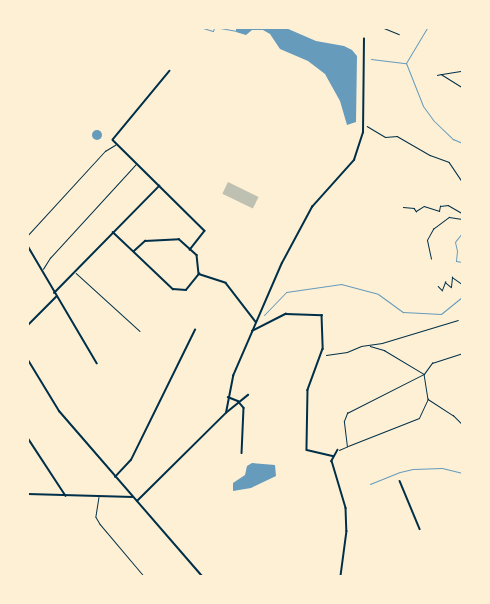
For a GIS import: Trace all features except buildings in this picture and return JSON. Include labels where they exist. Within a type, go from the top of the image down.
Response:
[{"type":"main road","points":[[28,360],[59,411],[202,576]]},
{"type":"street","points":[[226,413],[233,376],[250,332],[312,207],[354,160],[362,140],[364,125],[364,39]]},
{"type":"street","points":[[170,71],[113,140],[205,231],[190,250]]},
{"type":"street","points":[[54,293],[76,273],[113,232],[159,185]]},
{"type":"street","points":[[113,232],[172,289],[186,290],[199,274],[197,255],[179,239],[145,241],[134,251]]},
{"type":"street","points":[[28,246],[54,293],[97,363]]},
{"type":"street","points":[[199,274],[226,283],[256,322]]},
{"type":"street","points":[[28,325],[56,296]]},
{"type":"street","points":[[250,332],[286,314],[322,315],[323,349],[308,390],[307,450],[333,456]]},
{"type":"street","points":[[115,477],[131,460],[195,330]]},
{"type":"street","points":[[137,501],[226,413],[248,395]]},
{"type":"street","points":[[228,397],[239,402],[244,408],[242,453]]},
{"type":"street","points":[[28,438],[66,496]]},
{"type":"street","points":[[338,450],[333,456],[332,461],[346,508],[347,531],[341,576]]},
{"type":"street","points":[[400,481],[420,529]]},
{"type":"street","points":[[28,494],[133,497]]},
{"type":"lane","points":[[28,235],[105,151],[116,144]]},
{"type":"lane","points":[[42,270],[50,258],[136,164]]},
{"type":"lane","points":[[76,273],[140,331]]},
{"type":"lane","points":[[326,355],[368,346],[458,320]]},
{"type":"lane","points":[[338,450],[419,418],[428,399],[424,374],[384,350],[368,346]]},
{"type":"lane","points":[[347,447],[344,420],[347,413],[424,374],[432,363],[462,353]]},
{"type":"lane","points":[[428,399],[447,410],[462,424]]},
{"type":"lane","points":[[99,497],[96,517],[100,524],[144,576]]},
{"type":"path","points":[[384,28],[399,34]]},
{"type":"path","points":[[437,75],[462,71]]},
{"type":"path","points":[[440,74],[462,87]]},
{"type":"path","points":[[364,125],[379,132],[385,137],[397,136],[430,155],[449,162],[462,181]]},
{"type":"path","points":[[403,207],[414,208],[416,211],[424,206],[439,211],[440,206],[448,205],[462,213]]},
{"type":"path","points":[[431,259],[427,240],[433,229],[449,216],[462,219]]},
{"type":"path","points":[[438,286],[442,290],[445,282],[450,287],[452,276],[462,284]]},
{"type":"water","points":[[236,28],[286,28],[316,41],[344,46],[352,50],[357,56],[356,122],[347,125],[340,101],[325,74],[308,61],[280,49],[270,34],[263,30],[252,30],[246,35],[236,32]]},
{"type":"water","points":[[95,130],[99,130],[102,135],[99,140],[95,140],[92,137],[92,133]]},
{"type":"water","points":[[252,463],[275,465],[276,476],[251,488],[233,491],[233,483],[245,475],[247,466]]},
{"type":"waterway","points":[[203,28],[213,31],[214,28]]},
{"type":"waterway","points":[[220,28],[237,31]]},
{"type":"waterway","points":[[427,28],[406,63],[423,106],[433,120],[453,139],[462,143]]},
{"type":"waterway","points":[[371,59],[406,63]]},
{"type":"waterway","points":[[462,154],[462,164]]},
{"type":"waterway","points":[[462,233],[455,242],[457,251],[456,261],[462,262]]},
{"type":"waterway","points":[[264,315],[286,292],[341,284],[378,294],[403,312],[441,314],[462,297]]},
{"type":"waterway","points":[[370,484],[400,472],[413,469],[442,468],[462,473]]}]
